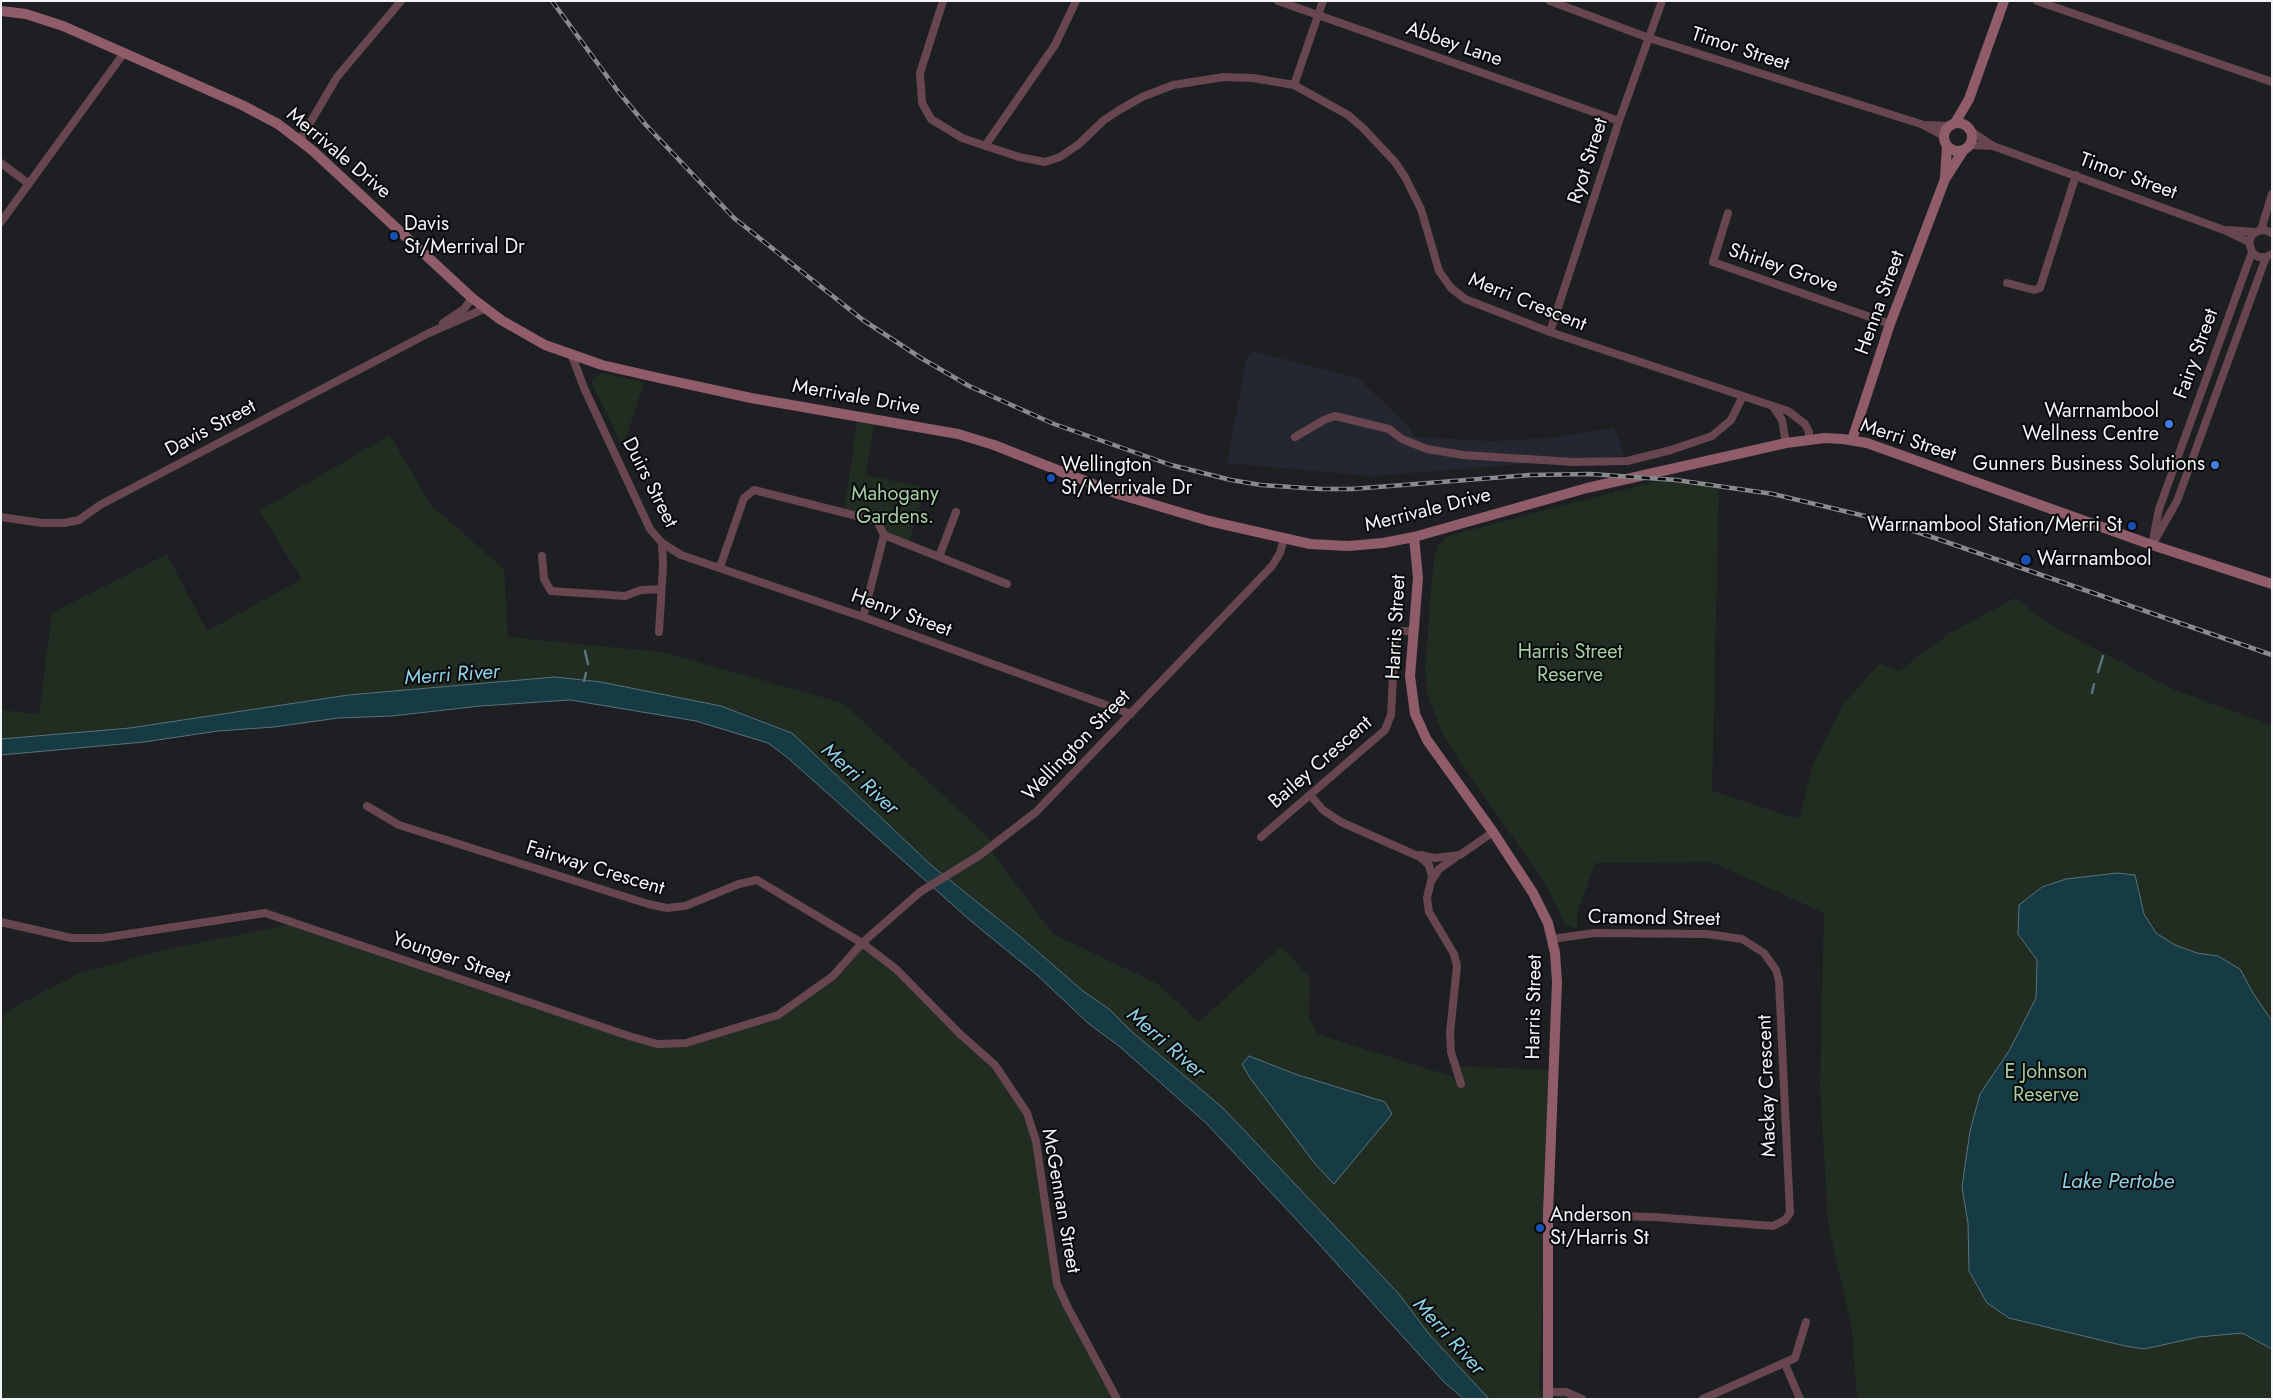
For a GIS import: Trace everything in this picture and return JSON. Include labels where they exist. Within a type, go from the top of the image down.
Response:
[{"type":"street","points":[[300,140],[337,77],[401,1]]},
{"type":"street","name":"Merri Crescent","points":[[943,1],[920,73],[922,103],[931,119],[962,138],[1019,157],[1044,162],[1060,157],[1079,144],[1104,120],[1121,109],[1142,97],[1173,85],[1224,77],[1253,78],[1294,85],[1348,115],[1395,162],[1421,209],[1439,271],[1451,288],[1465,299],[1550,332],[1767,404],[1797,416],[1808,428],[1809,440]]},
{"type":"street","points":[[985,146],[1055,46],[1076,1]]},
{"type":"street","name":"Abbey Lane","points":[[1278,1],[1620,120]]},
{"type":"street","points":[[1294,85],[1323,1]]},
{"type":"street","name":"Timor Street","points":[[1550,1],[1649,38],[1921,124],[1952,125]]},
{"type":"street","name":"Ryot Street","points":[[1550,332],[1620,120],[1662,1]]},
{"type":"street","points":[[1969,98],[1969,129],[1972,138],[1966,148],[1956,152],[1946,141],[1952,125],[1969,98],[2004,1]]},
{"type":"street","points":[[2037,1],[2272,82]]},
{"type":"street","name":"Merrivale Drive","points":[[1,11],[26,14],[63,26],[261,114],[300,140],[472,298],[525,336],[572,356],[659,378],[751,398],[958,434],[994,445],[1157,507],[1284,539],[1310,544],[1348,546],[1383,543],[1562,494],[1786,443]]},
{"type":"street","points":[[1,222],[124,53]]},
{"type":"street","name":"Timor Street","points":[[1921,124],[1946,141]]},
{"type":"street","points":[[1952,125],[1969,129]]},
{"type":"street","name":"Timor Street","points":[[1969,129],[1993,146],[2224,230],[2249,242]]},
{"type":"street","name":"Henna Street","points":[[1945,179],[1946,141]]},
{"type":"street","name":"Timor Street","points":[[1966,148],[1993,146]]},
{"type":"street","name":"Henna Street","points":[[1852,440],[1890,324],[1945,179],[1966,148]]},
{"type":"street","points":[[1,163],[29,184]]},
{"type":"street","points":[[2007,283],[2034,290],[2040,288],[2076,175]]},
{"type":"street","points":[[2269,256],[2258,257],[2252,252],[2249,242],[2258,231],[2272,194]]},
{"type":"street","name":"Shirley Grove","points":[[1728,213],[1713,262],[1890,324]]},
{"type":"street","name":"Timor Street","points":[[2224,230],[2272,232]]},
{"type":"street","name":"Fairy Street","points":[[2152,545],[2159,508],[2252,252]]},
{"type":"street","name":"Fairy Street","points":[[2152,545],[2177,502],[2269,256]]},
{"type":"street","name":"Davis Street","points":[[429,333],[464,308],[472,298]]},
{"type":"street","name":"Davis Street","points":[[1,517],[42,523],[64,523],[79,520],[100,505],[429,333],[486,308]]},
{"type":"street","name":"Duirs Street","points":[[572,356],[584,388],[650,529],[662,543],[663,566],[658,632]]},
{"type":"street","points":[[1295,437],[1324,420],[1335,416],[1389,429],[1402,439],[1427,449],[1463,455],[1547,461],[1618,462],[1671,450],[1712,436],[1732,420],[1743,396]]},
{"type":"street","points":[[1767,404],[1780,414],[1786,443]]},
{"type":"street","name":"Merri Street","points":[[1786,443],[1825,438],[1852,440],[1889,450],[2152,545],[2272,584]]},
{"type":"street","points":[[720,567],[744,498],[754,490],[877,521],[884,535],[863,618]]},
{"type":"street","points":[[939,557],[956,512]]},
{"type":"street","points":[[884,535],[1007,584]]},
{"type":"street","name":"Harris Street","points":[[1414,536],[1418,578],[1412,631],[1411,691],[1415,714],[1427,740],[1493,832],[1533,893],[1548,924],[1552,939],[1557,982],[1548,1214],[1548,1395]]},
{"type":"street","name":"Wellington Street","points":[[862,943],[920,892],[980,855],[1036,812],[1272,566],[1280,553],[1284,539]]},
{"type":"street","name":"Henry Street","points":[[662,543],[681,555],[720,567],[1131,714]]},
{"type":"street","points":[[542,556],[544,580],[551,590],[625,596],[641,590],[661,589]]},
{"type":"street","name":"Bailey Crescent","points":[[1261,837],[1311,796],[1388,727],[1391,715],[1395,638],[1401,631],[1412,631]]},
{"type":"street","points":[[1311,796],[1323,810],[1341,822],[1412,853],[1424,860],[1428,865],[1432,874],[1427,898],[1429,912],[1454,954],[1457,966],[1450,1033],[1451,1052],[1461,1084]]},
{"type":"street","name":"Fairway Crescent","points":[[367,806],[399,825],[648,904],[667,908],[686,906],[739,884],[757,880],[862,943]]},
{"type":"street","points":[[1430,883],[1436,872],[1443,865],[1468,851],[1493,832]]},
{"type":"street","points":[[1412,853],[1443,858],[1468,851]]},
{"type":"street","name":"Younger Street","points":[[1,922],[71,938],[102,938],[266,913],[656,1044],[686,1043],[778,1015],[833,976],[862,943]]},
{"type":"street","name":"Cramond Street","points":[[1552,939],[1594,933],[1707,934],[1732,936],[1754,945]]},
{"type":"street","name":"McGennan Street","points":[[862,943],[896,969],[961,1035],[995,1065],[1027,1113],[1036,1141],[1057,1284],[1116,1399]]},
{"type":"street","name":"Mackay Crescent","points":[[1548,1214],[1654,1217],[1773,1226],[1785,1220],[1790,1213],[1779,981],[1776,970],[1770,960],[1754,945]]},
{"type":"street","points":[[1703,1399],[1795,1358],[1806,1322]]},
{"type":"street","points":[[1785,1364],[1800,1399]]},
{"type":"street","points":[[1723,1390],[1726,1399]]},
{"type":"street","points":[[1548,1395],[1566,1392],[1582,1399]]},
{"type":"shaded area","points":[[1252,351],[1358,378],[1410,427],[1414,437],[1493,441],[1550,438],[1614,428],[1625,456],[1371,476],[1227,463],[1247,357]]},
{"type":"green space","points":[[601,373],[644,382],[627,435],[621,443],[593,386],[592,381]]},
{"type":"green space","name":"Mahogany Gardens.","points":[[858,416],[875,419],[866,475],[926,488],[908,545],[884,535],[877,521],[844,512]]},
{"type":"green space","points":[[390,435],[431,505],[504,569],[508,637],[662,652],[843,703],[986,835],[994,844],[989,848],[1053,934],[1158,984],[1199,1022],[1282,946],[1310,979],[1309,1018],[1317,1034],[1454,1077],[1456,1066],[1552,1070],[1539,1390],[1566,1392],[1582,1399],[1562,1399],[1548,1392],[1548,1399],[1489,1399],[1429,1334],[1399,1294],[1223,1108],[1131,1031],[1108,1009],[1083,991],[1022,938],[932,866],[792,733],[761,719],[721,706],[601,682],[555,677],[348,695],[130,728],[1,739],[1,710],[39,714],[52,613],[167,554],[207,631],[302,579],[259,511]]},
{"type":"green space","name":"E Johnson Reserve","points":[[1661,480],[1719,485],[1712,791],[1799,819],[1813,764],[1843,705],[1879,664],[1899,671],[1950,633],[2015,598],[2050,625],[2177,691],[2272,725],[2272,1399],[1857,1399],[1852,1330],[1828,1224],[1820,1087],[1824,913],[1711,862],[1595,863],[1577,914],[1577,929],[1566,925],[1544,881],[1461,764],[1441,731],[1427,692],[1425,669],[1433,566],[1437,546],[1447,536]]},
{"type":"green space","points":[[298,923],[657,1044],[686,1043],[778,1015],[833,976],[862,943],[896,969],[995,1065],[1011,1087],[1036,1141],[1057,1284],[1117,1399],[1,1399],[1,1021],[9,1010],[77,974],[163,950]]},
{"type":"water","points":[[555,677],[601,682],[721,706],[792,733],[932,866],[1022,938],[1083,991],[1109,1009],[1131,1031],[1223,1108],[1399,1294],[1429,1334],[1489,1399],[1464,1399],[1445,1383],[1206,1123],[1119,1046],[1089,1024],[1036,974],[972,922],[788,758],[768,743],[696,721],[570,700],[480,706],[392,716],[338,718],[274,727],[218,731],[144,742],[1,755],[1,739],[130,728],[348,695]]},
{"type":"water","name":"Lake Pertobe","points":[[2117,873],[2135,875],[2144,914],[2156,933],[2175,945],[2197,953],[2218,956],[2240,969],[2253,993],[2272,1021],[2272,1349],[2242,1333],[2199,1337],[2144,1349],[2009,1318],[1987,1303],[1969,1271],[1968,1223],[1962,1187],[1970,1131],[1980,1094],[2009,1051],[2036,998],[2037,960],[2018,934],[2019,905],[2042,887],[2066,879]]},
{"type":"water","points":[[1249,1056],[1295,1074],[1385,1102],[1392,1114],[1334,1184],[1316,1165],[1250,1078],[1242,1064]]},
{"type":"waterway","points":[[585,651],[588,664]]},
{"type":"waterway","points":[[2098,672],[2103,656]]},
{"type":"waterway","points":[[584,681],[586,673]]},
{"type":"waterway","points":[[2092,693],[2094,684]]},
{"type":"railway","points":[[552,1],[617,90],[646,125],[734,218],[863,320],[921,358],[969,386],[1054,424],[1171,465],[1231,480],[1261,485],[1352,489],[1530,475],[1591,474],[1676,480],[1773,494],[1873,518],[1929,536],[2272,655]]},
{"type":"place","name":"Davis St/Merrival Dr","points":[[394,236]]},
{"type":"place","name":"Warrnambool Wellness Centre","points":[[2169,424]]},
{"type":"place","name":"Gunners Business Solutions","points":[[2215,465]]},
{"type":"place","name":"Wellington St/Merrivale Dr","points":[[1051,478]]},
{"type":"place","name":"Warrnambool Station/Merri St","points":[[2132,526]]},
{"type":"place","name":"Warrnambool","points":[[2026,560]]},
{"type":"place","name":"Anderson St/Harris St","points":[[1540,1228]]},
{"type":"park label","name":"Harris Street Reserve","points":[[1570,664]]},
{"type":"water label","name":"Merri River","points":[[452,676]]},
{"type":"water label","name":"Merri River","points":[[859,780]]},
{"type":"water label","name":"Merri River","points":[[1165,1044]]},
{"type":"water label","name":"Merri River","points":[[1448,1337]]}]
